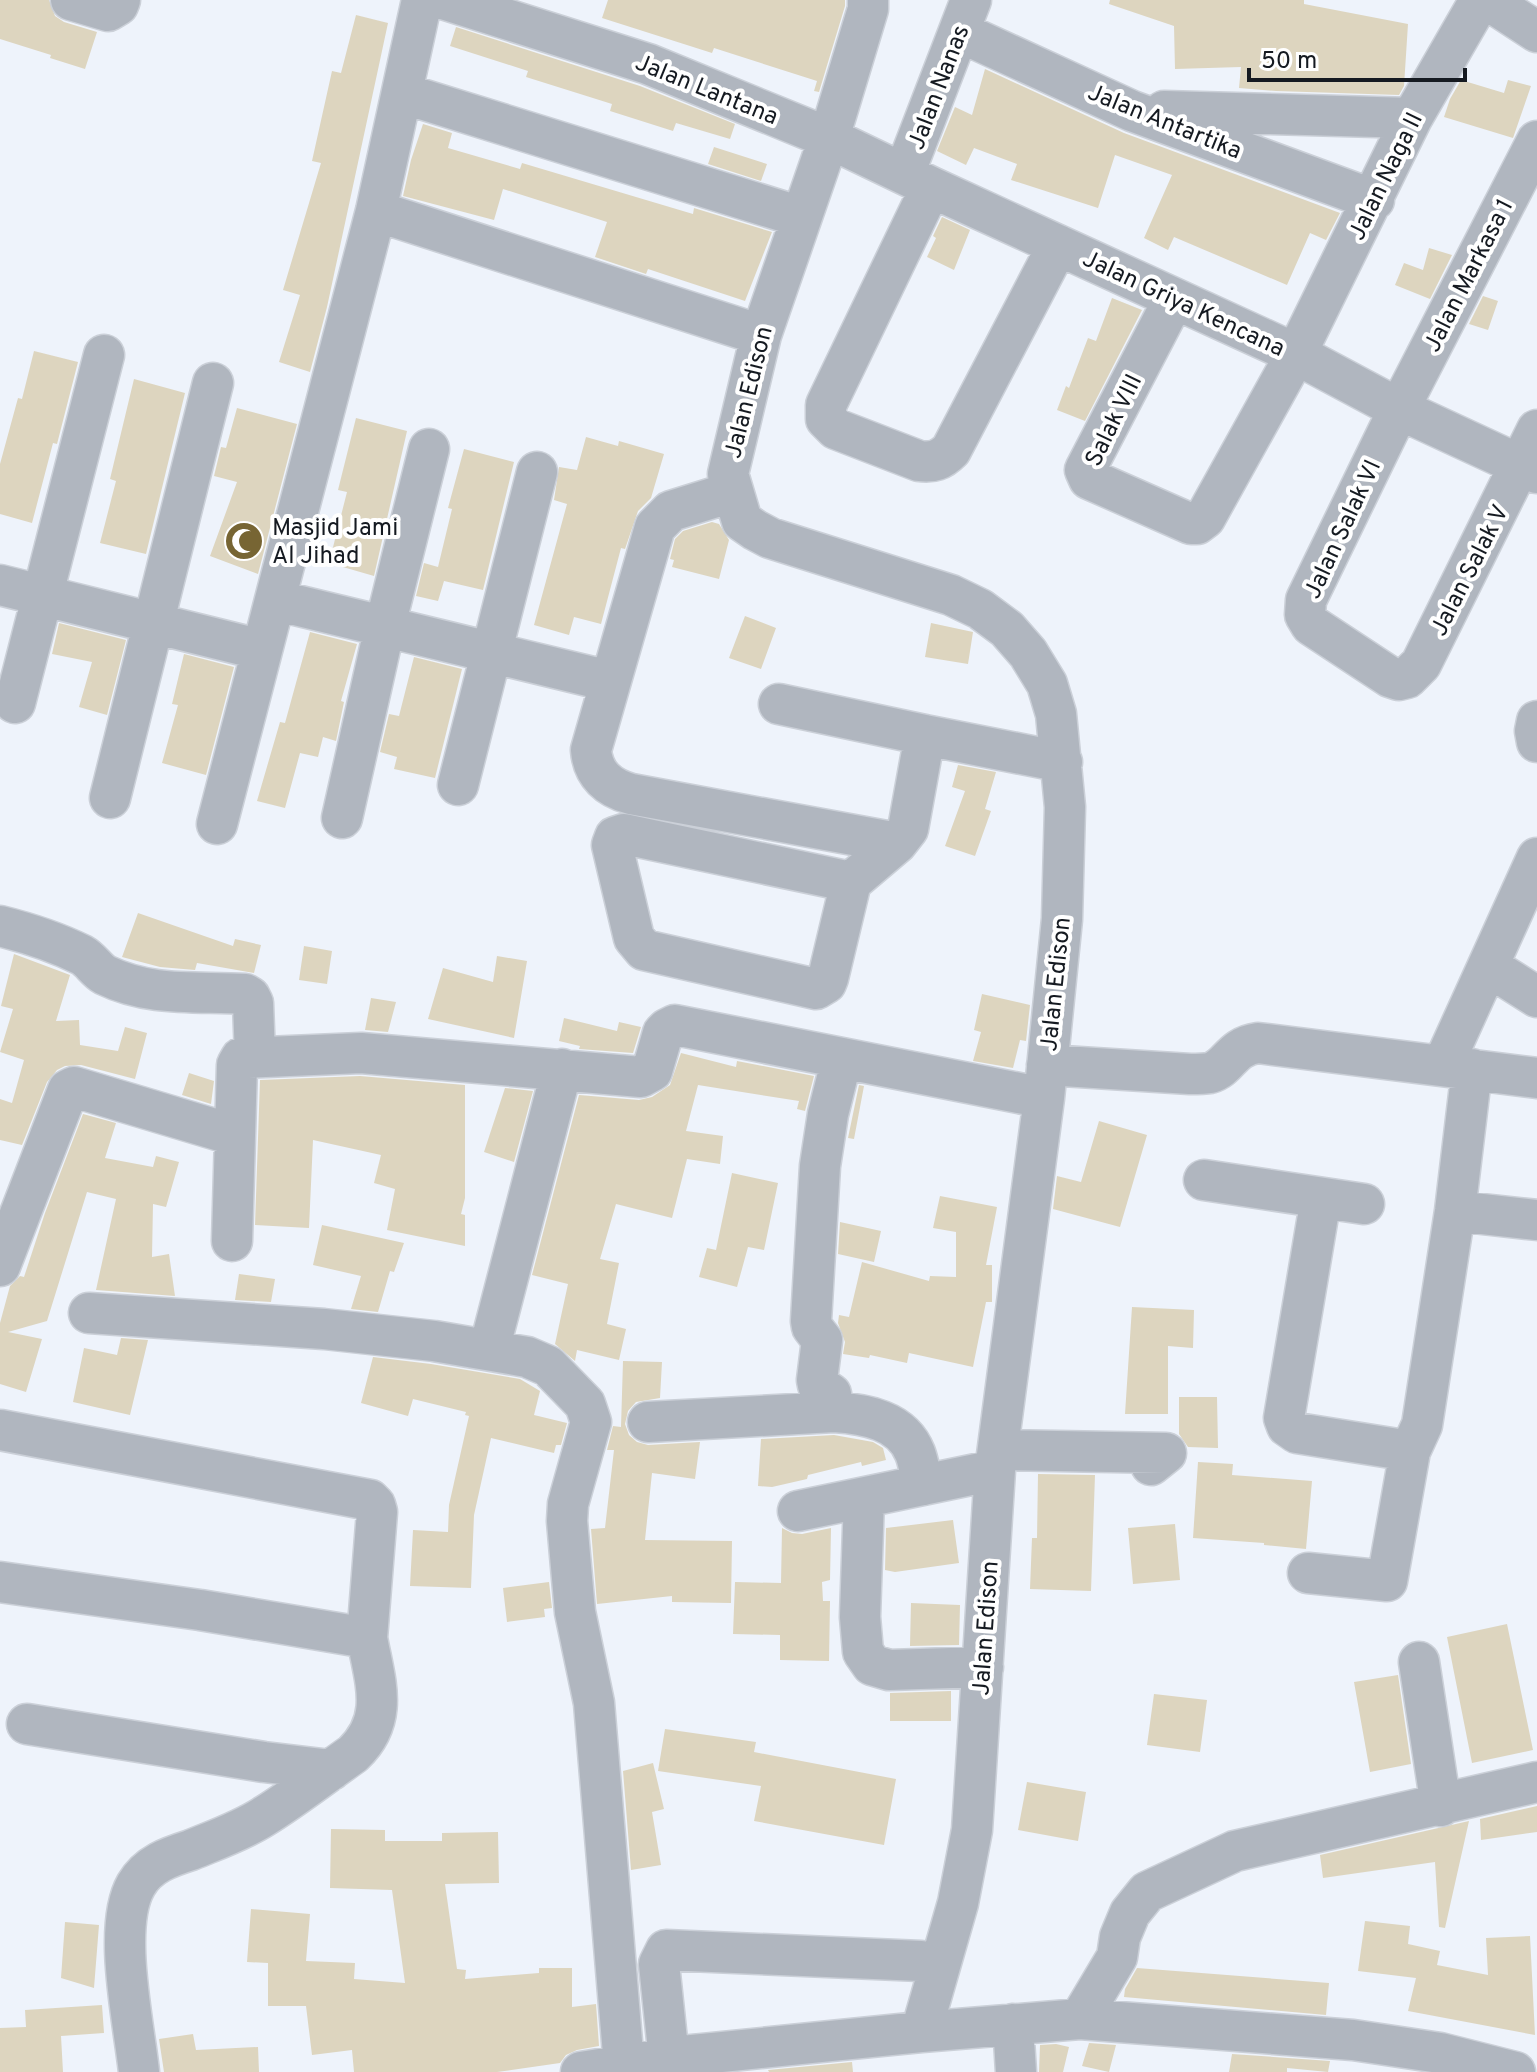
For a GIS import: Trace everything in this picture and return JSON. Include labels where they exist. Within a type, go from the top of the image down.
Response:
[{"type":"street","points":[[71,0],[108,11],[120,0]]},
{"type":"street","points":[[217,824],[376,211],[422,0]]},
{"type":"street","name":"Jalan Lantana","points":[[446,0],[648,64],[829,138]]},
{"type":"street","points":[[829,138],[868,9],[868,0]]},
{"type":"street","name":"Jalan Naga II","points":[[1197,524],[1205,518],[1296,354],[1412,118],[1480,0]]},
{"type":"street","points":[[1488,0],[1537,32]]},
{"type":"street","name":"Jalan Antartika","points":[[965,16],[1132,111],[1374,200]]},
{"type":"street","name":"Jalan Nanas","points":[[965,16],[917,180],[826,405],[826,419],[836,429],[919,461],[930,463],[943,457],[951,450],[1058,245]]},
{"type":"street","points":[[402,93],[801,217]]},
{"type":"street","points":[[1132,111],[1412,118]]},
{"type":"street","name":"Jalan Griya Kencana","points":[[829,138],[1296,354],[1399,409],[1529,470]]},
{"type":"street","name":"Jalan Edison","points":[[829,138],[761,335],[728,474],[742,521],[770,538],[951,595],[980,609],[1007,629],[1028,653],[1047,684],[1056,714],[1065,807],[1062,919],[1045,1082],[996,1460],[975,1787],[965,1870],[921,2032]]},
{"type":"street","name":"Jalan Markasa 1","points":[[1399,409],[1537,141]]},
{"type":"street","points":[[376,211],[761,335]]},
{"type":"street","name":"Salak VIII","points":[[1174,299],[1085,470],[1089,479],[1197,524]]},
{"type":"street","points":[[15,703],[104,355]]},
{"type":"street","points":[[110,798],[213,383]]},
{"type":"street","name":"Jalan Salak VI","points":[[1399,409],[1306,600],[1305,615],[1311,625],[1390,677],[1399,680],[1414,672]]},
{"type":"street","name":"Jalan Salak V","points":[[1414,672],[1529,470],[1537,430]]},
{"type":"street","points":[[342,818],[429,449]]},
{"type":"street","points":[[458,785],[537,472]]},
{"type":"street","points":[[732,492],[671,511],[655,527],[591,750],[596,771],[612,786],[631,794],[897,843]]},
{"type":"street","points":[[0,585],[262,650]]},
{"type":"street","points":[[275,600],[609,681]]},
{"type":"street","points":[[779,704],[1062,762]]},
{"type":"street","points":[[1537,721],[1537,742]]},
{"type":"street","points":[[851,882],[624,834],[613,841],[612,850],[634,938],[644,950],[816,989],[828,978],[851,882],[897,843],[908,829],[925,735]]},
{"type":"street","points":[[1308,1573],[1387,1581],[1410,1451],[1422,1425],[1455,1211],[1458,1067],[1488,966],[1537,858]]},
{"type":"street","points":[[0,926],[64,947],[85,957],[104,975],[141,987],[172,993],[245,994],[253,1003],[255,1057]]},
{"type":"street","points":[[1488,966],[1537,997]]},
{"type":"street","points":[[232,1241],[237,1065],[241,1058],[361,1053],[633,1077],[652,1071],[663,1033],[675,1025],[842,1058],[1045,1082],[1211,1073],[1234,1052],[1258,1043],[1537,1078]]},
{"type":"street","points":[[834,1412],[831,1394],[818,1385],[822,1340],[811,1321],[820,1166],[828,1114],[842,1058]]},
{"type":"street","points":[[489,1350],[562,1069]]},
{"type":"street","points":[[0,1266],[68,1090],[74,1087],[234,1135]]},
{"type":"street","points":[[1204,1180],[1364,1204]]},
{"type":"street","points":[[1321,1198],[1284,1418],[1287,1426],[1297,1433],[1410,1451]]},
{"type":"street","points":[[1455,1211],[1537,1220]]},
{"type":"street","points":[[89,1313],[324,1329],[489,1350],[527,1357],[548,1366],[585,1404],[591,1416],[568,1504],[567,1521],[575,1612],[594,1703],[624,2066]]},
{"type":"street","points":[[648,1422],[834,1412],[859,1414],[894,1427],[907,1439],[916,1454],[923,1485]]},
{"type":"street","points":[[0,1430],[370,1500],[377,1512],[367,1638],[376,1693],[375,1721],[363,1744],[262,1818],[219,1839],[165,1859],[147,1870],[135,1887],[126,1917],[125,1949],[139,2072]]},
{"type":"street","points":[[798,1511],[923,1485],[996,1460],[1166,1453],[1151,1465]]},
{"type":"street","points":[[864,1498],[860,1617],[863,1652],[872,1665],[889,1670],[983,1667]]},
{"type":"street","points":[[0,1582],[200,1610],[367,1638]]},
{"type":"street","points":[[1419,1662],[1441,1806]]},
{"type":"street","points":[[27,1724],[331,1770]]},
{"type":"street","points":[[1080,2019],[1117,1957],[1120,1937],[1130,1913],[1147,1892],[1235,1851],[1537,1782]]},
{"type":"street","points":[[678,2062],[659,1964],[666,1950],[921,1961]]},
{"type":"street","points":[[581,2072],[921,2032],[1080,2019],[1349,2056],[1440,2053],[1515,2072]]},
{"type":"street","points":[[1013,2024],[1016,2072]]},
{"type":"building","points":[[0,0],[49,0],[55,16],[64,22],[97,32],[85,69],[0,39]]},
{"type":"building","points":[[608,0],[845,0],[845,6],[819,92],[814,91],[817,81],[714,48],[712,53],[602,18]]},
{"type":"building","points":[[1110,0],[1304,0],[1304,4],[1408,24],[1404,86],[1399,95],[1239,88],[1241,67],[1175,69],[1174,26],[1109,4]]},
{"type":"building","points":[[356,15],[388,23],[327,307],[310,372],[279,362],[300,295],[283,290],[321,163],[312,161],[332,71],[341,73]]},
{"type":"building","points":[[456,27],[640,86],[735,124],[730,139],[676,123],[673,131],[610,111],[612,104],[526,77],[528,71],[450,46]]},
{"type":"building","points":[[985,69],[1124,133],[1340,213],[1326,240],[1310,233],[1287,285],[1174,237],[1168,250],[1144,238],[1172,175],[1115,155],[1098,208],[1011,180],[1017,164],[974,148],[966,165],[937,151],[955,107],[972,115]]},
{"type":"building","points":[[1461,80],[1504,93],[1508,80],[1531,86],[1513,138],[1444,117]]},
{"type":"building","points":[[423,124],[452,133],[448,148],[520,169],[522,163],[693,214],[694,208],[772,232],[745,301],[648,269],[646,274],[595,257],[607,222],[503,189],[494,220],[403,196]]},
{"type":"building","points":[[714,147],[767,164],[761,181],[708,164]]},
{"type":"building","points":[[942,217],[970,230],[954,270],[927,257]]},
{"type":"building","points":[[1429,248],[1452,255],[1430,299],[1395,285],[1404,263],[1423,270]]},
{"type":"building","points":[[1483,296],[1498,301],[1488,330],[1469,324]]},
{"type":"building","points":[[1112,298],[1142,310],[1085,421],[1057,410],[1088,338],[1096,341]]},
{"type":"building","points":[[34,351],[78,362],[32,523],[0,514],[0,464]]},
{"type":"building","points":[[134,379],[185,393],[146,554],[100,543],[116,481],[110,479]]},
{"type":"building","points":[[237,408],[297,424],[258,574],[210,556],[237,482],[214,476],[221,447],[226,448]]},
{"type":"building","points":[[356,418],[407,431],[374,576],[329,563],[347,492],[338,490]]},
{"type":"building","points":[[586,437],[618,446],[619,441],[664,454],[651,498],[638,511],[625,549],[621,548],[601,624],[574,617],[569,635],[534,625],[567,504],[554,500],[559,467],[577,470]]},
{"type":"building","points":[[464,449],[514,462],[483,590],[444,581],[438,601],[416,596],[424,563],[438,567],[452,509],[448,508]]},
{"type":"building","points":[[712,522],[719,524],[729,540],[719,579],[672,567],[674,560],[670,559],[675,539],[683,531]]},
{"type":"building","points":[[745,616],[776,628],[761,669],[729,658]]},
{"type":"building","points":[[59,623],[126,640],[107,715],[79,707],[92,662],[52,654]]},
{"type":"building","points":[[931,623],[973,632],[968,664],[925,657]]},
{"type":"building","points":[[310,632],[357,644],[341,701],[344,702],[336,741],[323,737],[318,757],[300,753],[285,808],[257,801],[280,722],[285,723]]},
{"type":"building","points":[[184,654],[234,667],[206,775],[162,763],[178,705],[172,704]]},
{"type":"building","points":[[414,657],[462,669],[435,778],[394,769],[397,757],[380,752],[389,714],[399,716]]},
{"type":"building","points":[[958,765],[996,772],[985,809],[991,811],[975,856],[945,846],[965,791],[952,787]]},
{"type":"building","points":[[138,913],[233,946],[235,939],[261,945],[254,973],[197,963],[195,970],[160,967],[122,957]]},
{"type":"building","points":[[304,946],[332,951],[327,984],[299,980]]},
{"type":"building","points":[[14,954],[70,975],[56,1021],[79,1020],[80,1045],[118,1051],[125,1027],[147,1033],[135,1079],[81,1065],[57,1070],[47,1082],[22,1145],[0,1140],[0,1099],[12,1103],[24,1060],[0,1052],[13,1009],[1,1006]]},
{"type":"building","points":[[497,956],[527,961],[514,1038],[428,1019],[443,968],[493,982]]},
{"type":"building","points":[[982,994],[1030,1005],[1026,1041],[1020,1040],[1013,1068],[973,1061],[981,1032],[974,1030]]},
{"type":"building","points":[[371,998],[396,1002],[388,1032],[365,1030]]},
{"type":"building","points":[[564,1018],[617,1031],[619,1022],[641,1027],[633,1053],[579,1049],[580,1046],[559,1041]]},
{"type":"building","points":[[681,1053],[736,1067],[737,1061],[814,1076],[805,1111],[797,1109],[799,1101],[698,1085],[686,1131],[723,1136],[720,1164],[687,1159],[672,1218],[616,1204],[600,1259],[619,1263],[607,1324],[626,1329],[619,1360],[577,1350],[575,1361],[555,1344],[568,1284],[532,1275],[579,1095],[639,1100],[652,1097],[670,1085]]},
{"type":"building","points":[[189,1073],[214,1081],[211,1104],[182,1095]]},
{"type":"building","points":[[360,1076],[465,1085],[465,1198],[461,1214],[465,1215],[465,1246],[387,1230],[395,1189],[374,1183],[381,1155],[313,1140],[309,1228],[255,1225],[260,1080]]},
{"type":"building","points":[[859,1085],[864,1086],[854,1139],[848,1138]]},
{"type":"building","points":[[505,1088],[533,1091],[514,1162],[484,1152]]},
{"type":"building","points":[[83,1114],[116,1123],[105,1158],[153,1167],[156,1156],[179,1162],[166,1207],[153,1204],[152,1257],[169,1254],[175,1296],[96,1290],[116,1199],[87,1192],[47,1321],[8,1332],[42,1339],[26,1392],[0,1384],[0,1323],[10,1286],[20,1276],[24,1277]]},
{"type":"building","points":[[1099,1121],[1147,1135],[1120,1227],[1053,1209],[1057,1176],[1081,1182]]},
{"type":"building","points":[[732,1173],[778,1183],[764,1250],[748,1247],[737,1287],[699,1277],[707,1248],[716,1250]]},
{"type":"building","points":[[940,1196],[997,1207],[986,1265],[992,1265],[992,1302],[986,1302],[973,1367],[909,1353],[907,1363],[870,1355],[869,1358],[843,1354],[845,1342],[838,1323],[839,1315],[849,1317],[862,1262],[929,1281],[930,1276],[956,1277],[956,1232],[933,1228]]},
{"type":"building","points":[[840,1222],[881,1231],[874,1262],[838,1254]]},
{"type":"building","points":[[322,1225],[404,1243],[394,1272],[390,1271],[378,1312],[351,1309],[361,1276],[313,1265]]},
{"type":"building","points":[[239,1274],[275,1279],[271,1302],[235,1300]]},
{"type":"building","points":[[1132,1307],[1194,1310],[1193,1348],[1168,1346],[1168,1414],[1125,1414]]},
{"type":"building","points":[[121,1338],[148,1340],[130,1415],[73,1402],[84,1348],[117,1355]]},
{"type":"building","points":[[373,1357],[520,1379],[540,1391],[534,1415],[567,1423],[561,1445],[556,1445],[554,1453],[491,1438],[474,1515],[471,1588],[410,1586],[413,1530],[448,1532],[449,1505],[469,1416],[465,1415],[466,1412],[413,1399],[408,1416],[361,1403]]},
{"type":"building","points":[[623,1361],[662,1362],[660,1398],[636,1402],[628,1411],[625,1424],[629,1435],[637,1442],[648,1445],[700,1442],[695,1479],[652,1473],[645,1540],[732,1541],[731,1603],[672,1602],[672,1596],[597,1604],[591,1529],[605,1528],[614,1450],[607,1450],[613,1426],[621,1427]]},
{"type":"building","points":[[1179,1397],[1217,1397],[1218,1448],[1188,1447],[1179,1434]]},
{"type":"building","points":[[834,1435],[873,1442],[883,1448],[886,1460],[862,1466],[861,1462],[772,1487],[758,1486],[761,1439]]},
{"type":"building","points":[[1198,1462],[1233,1464],[1232,1475],[1312,1481],[1306,1549],[1193,1538]]},
{"type":"building","points":[[1038,1474],[1095,1475],[1091,1591],[1030,1589],[1032,1538],[1037,1538]]},
{"type":"building","points":[[953,1520],[959,1563],[895,1572],[885,1570],[886,1528]]},
{"type":"building","points":[[1175,1524],[1180,1580],[1133,1584],[1128,1528]]},
{"type":"building","points":[[782,1528],[802,1534],[831,1528],[830,1580],[822,1582],[823,1601],[830,1601],[829,1661],[780,1660],[780,1635],[733,1634],[735,1582],[781,1583]]},
{"type":"building","points":[[549,1582],[552,1608],[544,1609],[545,1617],[507,1622],[503,1588]]},
{"type":"building","points":[[911,1603],[960,1605],[959,1645],[910,1646]]},
{"type":"building","points":[[1507,1624],[1533,1750],[1472,1763],[1447,1637]]},
{"type":"building","points":[[1398,1675],[1411,1764],[1370,1772],[1354,1682]]},
{"type":"building","points":[[951,1691],[951,1721],[890,1721],[890,1693]]},
{"type":"building","points":[[1154,1694],[1207,1700],[1200,1752],[1147,1745]]},
{"type":"building","points":[[665,1729],[756,1742],[754,1752],[896,1779],[884,1845],[754,1821],[761,1786],[658,1771]]},
{"type":"building","points":[[653,1763],[664,1809],[652,1812],[661,1865],[631,1870],[623,1771]]},
{"type":"building","points":[[1027,1782],[1086,1792],[1078,1841],[1018,1830]]},
{"type":"building","points":[[1537,1806],[1537,1832],[1481,1840],[1480,1819]]},
{"type":"building","points":[[1469,1821],[1445,1928],[1439,1927],[1435,1862],[1323,1878],[1320,1855]]},
{"type":"building","points":[[331,1829],[385,1830],[385,1841],[442,1841],[442,1833],[498,1832],[499,1883],[445,1884],[457,1969],[466,1970],[465,1979],[539,1973],[539,1968],[572,1968],[572,2007],[596,2004],[599,2046],[577,2050],[566,2055],[560,2063],[497,2072],[354,2072],[352,2050],[312,2055],[306,2006],[268,2006],[268,1963],[247,1962],[251,1909],[310,1914],[306,1961],[355,1963],[354,1979],[405,1983],[392,1890],[330,1888]]},
{"type":"building","points":[[1365,1921],[1410,1926],[1408,1944],[1440,1951],[1437,1965],[1488,1975],[1486,1938],[1530,1936],[1535,2035],[1408,2011],[1416,1978],[1358,1971]]},
{"type":"building","points":[[65,1922],[99,1925],[94,1988],[61,1978]]},
{"type":"building","points":[[1137,1968],[1329,1983],[1326,2015],[1124,1997]]},
{"type":"building","points":[[102,2005],[104,2033],[61,2036],[63,2072],[0,2072],[0,2028],[26,2027],[25,2010]]},
{"type":"building","points":[[193,2034],[196,2050],[258,2047],[259,2072],[164,2072],[159,2039]]},
{"type":"building","points":[[1089,2043],[1116,2045],[1109,2072],[1082,2066]]},
{"type":"building","points":[[1040,2045],[1069,2047],[1063,2072],[1039,2072]]},
{"type":"building","points":[[1232,2054],[1330,2061],[1328,2072],[1287,2068],[1287,2072],[1229,2072]]},
{"type":"building","points":[[852,2062],[853,2072],[768,2070]]},
{"type":"place","name":"Masjid Jami Al Jihad","points":[[244,541]]}]
